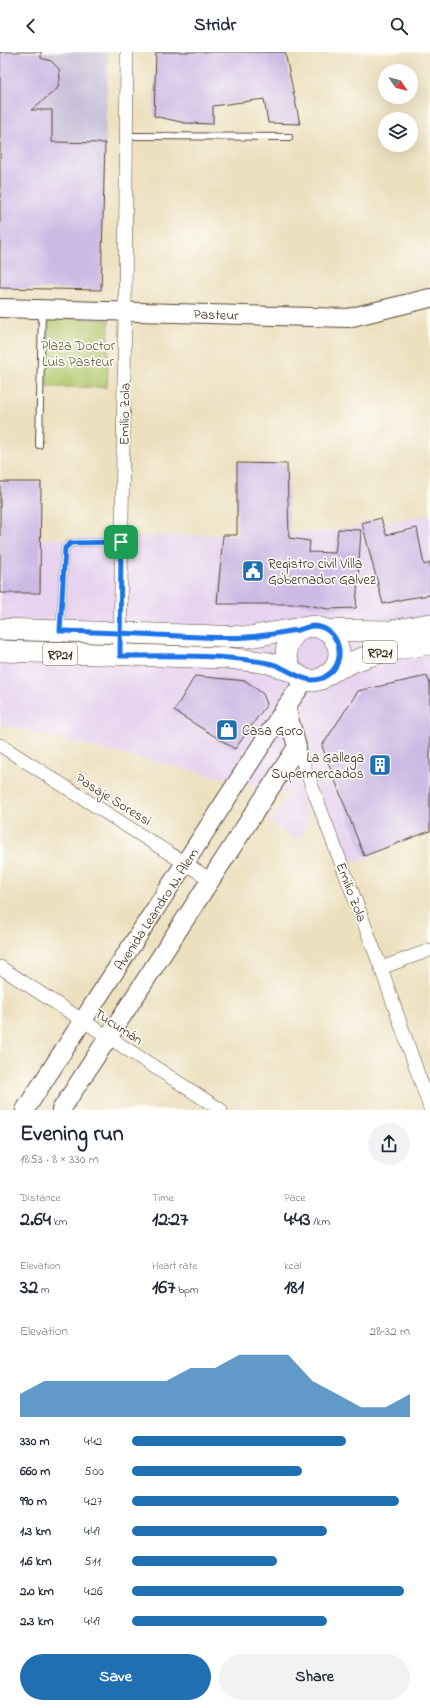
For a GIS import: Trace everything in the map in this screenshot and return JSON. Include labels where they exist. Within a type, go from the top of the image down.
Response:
[{"type":"main road","name":"RP21","points":[[0,629],[195,637],[249,637],[313,626],[327,630],[390,631],[430,624]]},
{"type":"main road","points":[[299,676],[286,661],[286,649],[290,638],[300,629]]},
{"type":"main road","points":[[327,630],[337,641],[339,649],[340,656],[333,671]]},
{"type":"main road","name":"RP21","points":[[0,651],[120,656],[227,658],[269,663],[299,676],[321,679],[333,671],[357,660],[384,651],[430,644]]},
{"type":"street","name":"Emilio Zola","points":[[120,656],[126,312],[128,52]]},
{"type":"street","name":"Pasteur","points":[[0,308],[348,318],[430,298]]},
{"type":"street","points":[[286,708],[299,676]]},
{"type":"street","name":"Emilio Zola","points":[[286,708],[297,747],[381,968],[430,1108]]},
{"type":"street","name":"Avenida Leandro N. Alem","points":[[25,1110],[286,708]]},
{"type":"street","name":"Pasaje Soressi","points":[[0,745],[211,880]]},
{"type":"street","points":[[61,1110],[297,747]]},
{"type":"street","points":[[381,968],[430,950]]},
{"type":"street","name":"Tucumán","points":[[0,967],[108,1038],[222,1110]]},
{"type":"lane","points":[[127,136],[289,137]]},
{"type":"lane","points":[[39,446],[42,310]]},
{"type":"lane","points":[[60,631],[65,548],[71,543],[121,542]]},
{"type":"shaded area","points":[[0,52],[108,52],[101,290],[0,288]]},
{"type":"shaded area","points":[[430,515],[430,827],[356,863],[299,797],[309,822],[298,840],[270,822],[288,795],[295,795],[0,725],[0,540],[323,532]]},
{"type":"green space","name":"Plaza Doctor Luis Pasteur","points":[[49,317],[109,320],[107,387],[46,387]]},
{"type":"building","points":[[0,52],[41,52],[41,58],[51,61],[59,69],[60,79],[57,89],[31,110],[52,110],[52,142],[105,143],[101,290],[0,288]]},
{"type":"building","points":[[156,52],[285,52],[300,124],[268,123],[264,99],[213,106],[213,124],[185,123],[154,116]]},
{"type":"building","points":[[237,463],[287,464],[289,538],[310,541],[309,552],[335,553],[338,529],[361,530],[356,608],[328,609],[303,604],[217,604],[223,535],[237,535]]},
{"type":"building","points":[[0,482],[41,482],[40,593],[0,593]]},
{"type":"building","points":[[381,518],[386,535],[417,528],[424,565],[430,563],[430,595],[383,604],[362,523]]},
{"type":"building","name":"Casa Goro","points":[[195,676],[246,681],[263,694],[267,704],[235,749],[174,711]]},
{"type":"building","name":"La Gallega Supermercados","points":[[427,676],[430,684],[430,831],[364,856],[322,746],[358,691]]},
{"type":"place","name":"Registro civil Villa Gobernador Galvez","points":[[253,571]]},
{"type":"place","name":"Casa Goro","points":[[227,730]]},
{"type":"place","name":"La Gallega Supermercados","points":[[380,765]]},
{"type":"route","points":[[121,542],[71,543],[65,548],[60,631],[120,633],[143,634],[195,637],[249,637],[313,626],[327,630],[337,641],[340,656],[338,664],[328,676],[321,679],[305,680],[298,677],[293,672],[269,663],[247,660],[189,656],[120,656],[120,633],[120,611],[121,542]]}]
